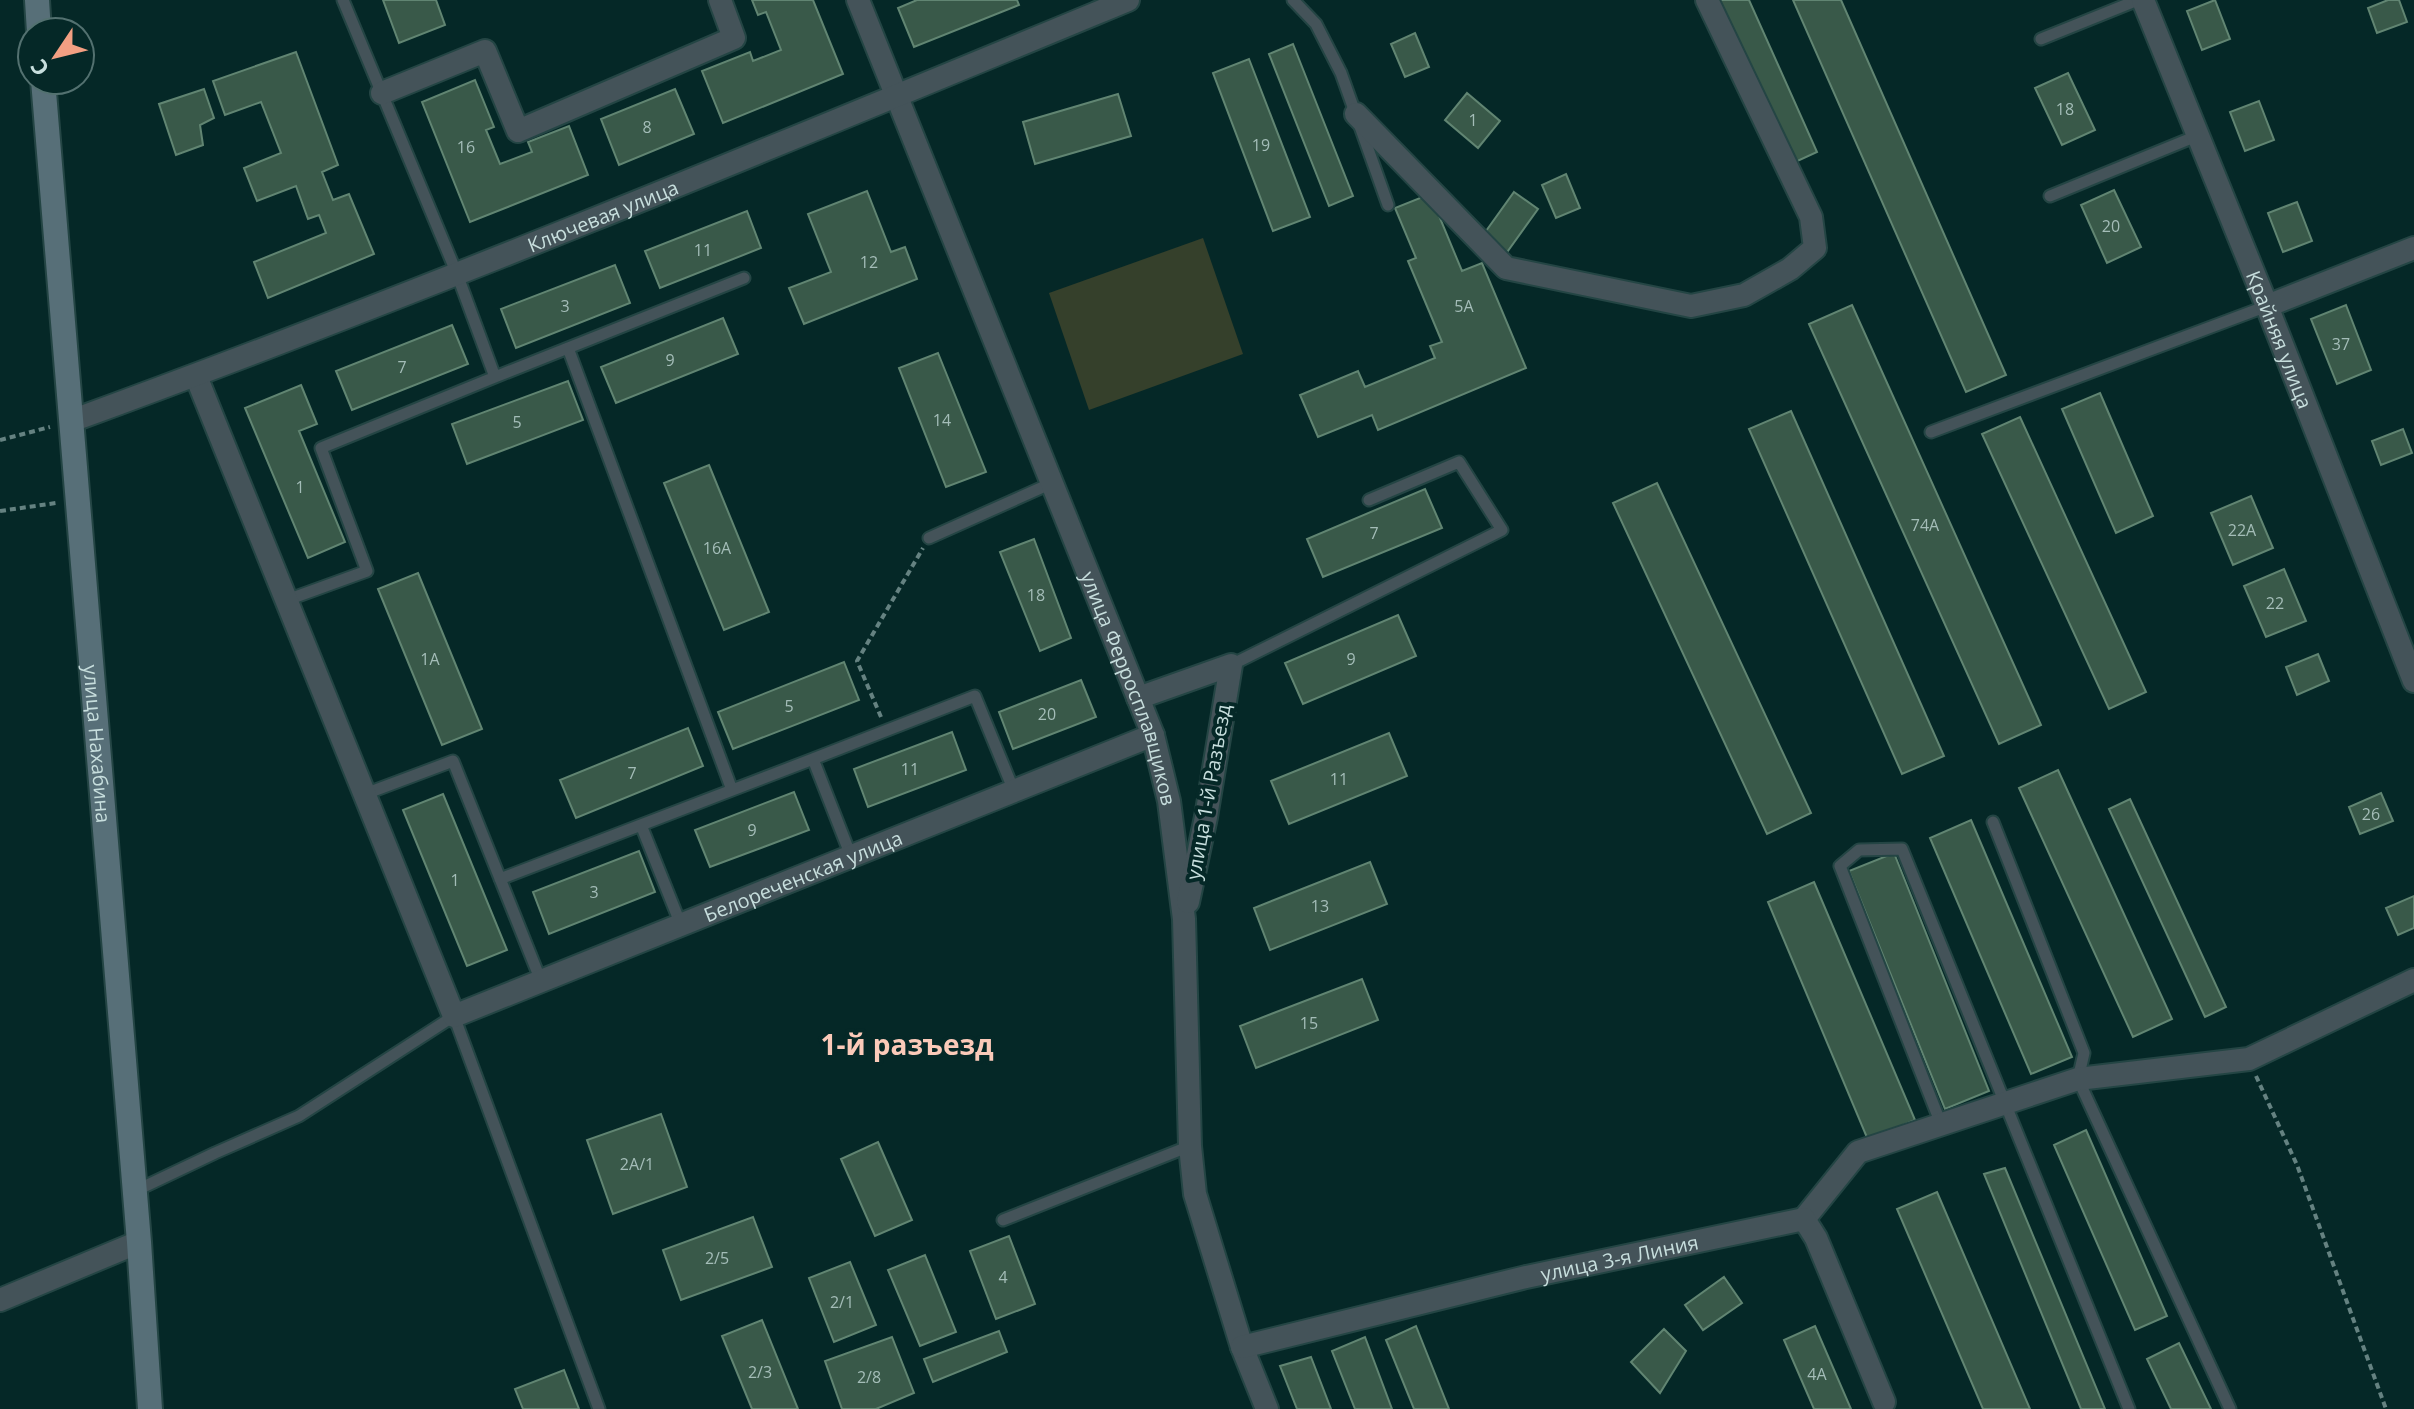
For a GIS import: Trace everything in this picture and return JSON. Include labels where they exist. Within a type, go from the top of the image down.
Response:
[{"type":"main road","name":"улица Нахабина","points":[[44,96],[135,1192],[150,1409]]},
{"type":"street","points":[[382,93],[485,51],[518,131],[734,38],[720,0]]},
{"type":"street","name":"улица Ферросплавщиков","points":[[858,0],[1153,735],[1169,801],[1184,919],[1190,1146],[1195,1194],[1242,1347],[1267,1409]]},
{"type":"street","name":"Ключевая улица","points":[[71,421],[196,376],[457,274],[1128,0]]},
{"type":"street","points":[[1356,114],[1506,268],[1691,306],[1744,295],[1790,269],[1815,248],[1811,217],[1707,0]]},
{"type":"street","name":"Крайняя улица","points":[[2140,0],[2199,134],[2414,681]]},
{"type":"street","points":[[2267,306],[2414,248]]},
{"type":"street","points":[[196,376],[454,1016]]},
{"type":"street","points":[[1138,698],[1231,665]]},
{"type":"street","name":"улица 1-й Разъезд","points":[[1184,919],[1206,817],[1231,665]]},
{"type":"street","name":"Белореченская улица","points":[[454,1016],[1153,735]]},
{"type":"street","points":[[1884,1402],[1816,1238],[1804,1219],[1858,1152],[2078,1079],[2249,1059],[2414,980]]},
{"type":"street","name":"улица 3-я Линия","points":[[1242,1347],[1526,1277],[1804,1219]]},
{"type":"street","points":[[0,1300],[139,1242]]},
{"type":"lane","points":[[343,0],[457,274],[495,377]]},
{"type":"lane","points":[[1293,0],[1316,24],[1341,73],[1388,205]]},
{"type":"lane","points":[[2041,39],[2140,0]]},
{"type":"lane","points":[[2050,196],[2199,134]]},
{"type":"lane","points":[[287,600],[367,571],[321,448],[744,278]]},
{"type":"lane","points":[[1931,432],[2267,306]]},
{"type":"lane","points":[[568,348],[732,790]]},
{"type":"lane","points":[[1231,665],[1502,530],[1459,462],[1369,500]]},
{"type":"lane","points":[[929,538],[1052,483]]},
{"type":"lane","points":[[500,879],[975,696],[1014,791]]},
{"type":"lane","points":[[813,759],[851,856]]},
{"type":"lane","points":[[365,794],[453,761],[541,981]]},
{"type":"lane","points":[[1993,822],[2084,1053],[2078,1079],[2230,1409]]},
{"type":"lane","points":[[641,825],[681,925]]},
{"type":"lane","points":[[1941,1124],[1840,866],[1859,850],[1902,849],[2129,1409]]},
{"type":"lane","points":[[135,1192],[299,1116],[454,1016],[599,1409]]},
{"type":"lane","points":[[1003,1220],[1190,1146]]},
{"type":"path","points":[[0,440],[71,421]]},
{"type":"path","points":[[0,511],[78,500]]},
{"type":"path","points":[[886,730],[857,661],[929,538]]},
{"type":"path","points":[[2249,1059],[2297,1165],[2386,1409]]},
{"type":"green space","points":[[1203,238],[1243,354],[1089,410],[1049,293]]},
{"type":"building","points":[[383,0],[436,0],[445,25],[399,43]]},
{"type":"building","points":[[752,0],[813,0],[843,74],[723,123],[702,71],[750,52],[753,61],[781,50],[766,12],[758,15]]},
{"type":"building","points":[[917,0],[1017,0],[1019,5],[914,47],[898,8]]},
{"type":"building","points":[[1718,0],[1749,0],[1817,152],[1791,164]]},
{"type":"building","points":[[1793,0],[1841,0],[2006,375],[1966,392]]},
{"type":"building","points":[[2215,0],[2230,39],[2202,50],[2187,11]]},
{"type":"building","points":[[2388,0],[2399,0],[2407,22],[2377,33],[2368,8]]},
{"type":"building","points":[[1415,33],[1429,67],[1405,77],[1391,44]]},
{"type":"building","points":[[1293,44],[1353,196],[1329,206],[1269,54]]},
{"type":"building","points":[[296,52],[338,165],[322,172],[333,200],[349,194],[374,254],[268,298],[254,262],[326,233],[319,215],[308,219],[296,186],[257,201],[244,168],[281,153],[261,102],[225,115],[213,81]]},
{"type":"building","points":[[1249,59],[1310,217],[1273,231],[1213,73]]},
{"type":"building","points":[[2068,73],[2095,130],[2062,145],[2035,88]]},
{"type":"building","points":[[475,80],[494,127],[486,130],[500,164],[532,152],[528,142],[569,126],[588,175],[470,222],[422,102]]},
{"type":"building","points":[[204,89],[214,118],[200,125],[203,145],[176,155],[159,104]]},
{"type":"building","points":[[675,89],[694,134],[619,165],[601,119]]},
{"type":"building","points":[[1467,93],[1500,121],[1478,148],[1445,120]]},
{"type":"building","points":[[1118,94],[1131,136],[1035,164],[1023,122]]},
{"type":"building","points":[[2259,101],[2274,140],[2245,151],[2230,112]]},
{"type":"building","points":[[1566,174],[1580,208],[1556,218],[1542,185]]},
{"type":"building","points":[[2114,190],[2141,247],[2107,263],[2081,205]]},
{"type":"building","points":[[867,191],[891,252],[905,247],[917,279],[804,324],[789,288],[831,272],[808,214]]},
{"type":"building","points":[[1514,192],[1538,209],[1505,255],[1481,238]]},
{"type":"building","points":[[1430,194],[1462,271],[1482,263],[1526,368],[1378,430],[1372,415],[1318,437],[1300,395],[1358,371],[1365,387],[1435,358],[1430,346],[1442,342],[1408,261],[1416,258],[1395,208]]},
{"type":"building","points":[[2297,202],[2312,241],[2283,252],[2268,213]]},
{"type":"building","points":[[747,211],[761,248],[660,288],[645,251]]},
{"type":"building","points":[[615,265],[630,303],[516,348],[501,309]]},
{"type":"building","points":[[1852,305],[2041,725],[1999,744],[1809,324]]},
{"type":"building","points":[[2346,305],[2371,370],[2337,384],[2311,319]]},
{"type":"building","points":[[723,318],[738,354],[616,403],[601,367]]},
{"type":"building","points":[[452,325],[468,364],[352,410],[336,371]]},
{"type":"building","points":[[938,353],[986,472],[946,487],[899,368]]},
{"type":"building","points":[[568,381],[583,420],[467,464],[452,424]]},
{"type":"building","points":[[301,385],[317,424],[299,431],[345,542],[308,558],[245,408]]},
{"type":"building","points":[[2100,393],[2153,516],[2116,533],[2062,409]]},
{"type":"building","points":[[1791,411],[1944,756],[1902,774],[1749,429]]},
{"type":"building","points":[[2020,417],[2146,692],[2109,709],[1982,434]]},
{"type":"building","points":[[2403,429],[2412,453],[2381,465],[2372,441]]},
{"type":"building","points":[[709,465],[769,612],[724,630],[664,483]]},
{"type":"building","points":[[1657,483],[1811,813],[1767,834],[1613,503]]},
{"type":"building","points":[[1425,489],[1442,528],[1323,577],[1307,539]]},
{"type":"building","points":[[2251,496],[2273,548],[2233,565],[2211,513]]},
{"type":"building","points":[[1034,539],[1071,638],[1040,651],[1000,552]]},
{"type":"building","points":[[2284,569],[2306,621],[2266,637],[2244,586]]},
{"type":"building","points":[[418,573],[482,729],[442,745],[378,589]]},
{"type":"building","points":[[1398,615],[1416,656],[1303,704],[1285,663]]},
{"type":"building","points":[[2318,654],[2329,681],[2297,695],[2286,667]]},
{"type":"building","points":[[844,662],[859,700],[733,749],[718,712]]},
{"type":"building","points":[[1081,680],[1096,717],[1013,749],[999,712]]},
{"type":"building","points":[[688,728],[703,766],[576,818],[560,780]]},
{"type":"building","points":[[952,732],[966,770],[868,807],[854,769]]},
{"type":"building","points":[[1389,733],[1407,776],[1289,824],[1271,781]]},
{"type":"building","points":[[2058,770],[2172,1019],[2133,1037],[2019,788]]},
{"type":"building","points":[[794,792],[809,830],[710,867],[695,830]]},
{"type":"building","points":[[2381,793],[2393,821],[2360,834],[2349,807]]},
{"type":"building","points":[[443,794],[507,950],[467,966],[403,810]]},
{"type":"building","points":[[2130,799],[2226,1007],[2205,1017],[2109,809]]},
{"type":"building","points":[[1971,820],[2072,1057],[2031,1074],[1930,838]]},
{"type":"building","points":[[639,851],[655,892],[549,934],[533,892]]},
{"type":"building","points":[[1894,853],[1989,1091],[1945,1109],[1849,871]]},
{"type":"building","points":[[1370,862],[1387,904],[1270,950],[1254,908]]},
{"type":"building","points":[[1814,882],[1915,1120],[1868,1140],[1768,902]]},
{"type":"building","points":[[2414,896],[2414,928],[2398,935],[2386,908]]},
{"type":"building","points":[[1362,979],[1378,1020],[1256,1068],[1240,1026]]},
{"type":"building","points":[[661,1114],[687,1187],[613,1214],[587,1140]]},
{"type":"building","points":[[2086,1130],[2167,1316],[2135,1330],[2054,1145]]},
{"type":"building","points":[[878,1142],[912,1220],[875,1236],[841,1159]]},
{"type":"building","points":[[2005,1168],[2105,1409],[2081,1409],[1984,1174]]},
{"type":"building","points":[[1937,1192],[2030,1409],[1983,1409],[1897,1209]]},
{"type":"building","points":[[753,1217],[772,1267],[681,1300],[663,1250]]},
{"type":"building","points":[[1009,1236],[1035,1304],[996,1319],[970,1251]]},
{"type":"building","points":[[925,1255],[956,1332],[920,1346],[888,1270]]},
{"type":"building","points":[[850,1262],[876,1325],[834,1342],[809,1278]]},
{"type":"building","points":[[1724,1277],[1742,1303],[1703,1330],[1685,1305]]},
{"type":"building","points":[[762,1320],[798,1409],[752,1409],[722,1336]]},
{"type":"building","points":[[1416,1326],[1449,1409],[1414,1409],[1386,1340]]},
{"type":"building","points":[[1815,1326],[1851,1409],[1814,1409],[1784,1340]]},
{"type":"building","points":[[1664,1329],[1686,1351],[1660,1393],[1631,1362]]},
{"type":"building","points":[[999,1331],[1007,1352],[933,1382],[924,1359]]},
{"type":"building","points":[[892,1337],[914,1393],[876,1409],[842,1409],[825,1361]]},
{"type":"building","points":[[1365,1337],[1392,1409],[1355,1409],[1332,1351]]},
{"type":"building","points":[[2179,1343],[2211,1409],[2171,1409],[2147,1359]]},
{"type":"building","points":[[1311,1357],[1331,1409],[1297,1409],[1280,1366]]},
{"type":"building","points":[[564,1370],[579,1409],[523,1409],[515,1389]]},
{"type":"district","name":"1-й разъезд","points":[[907,1044]]}]
